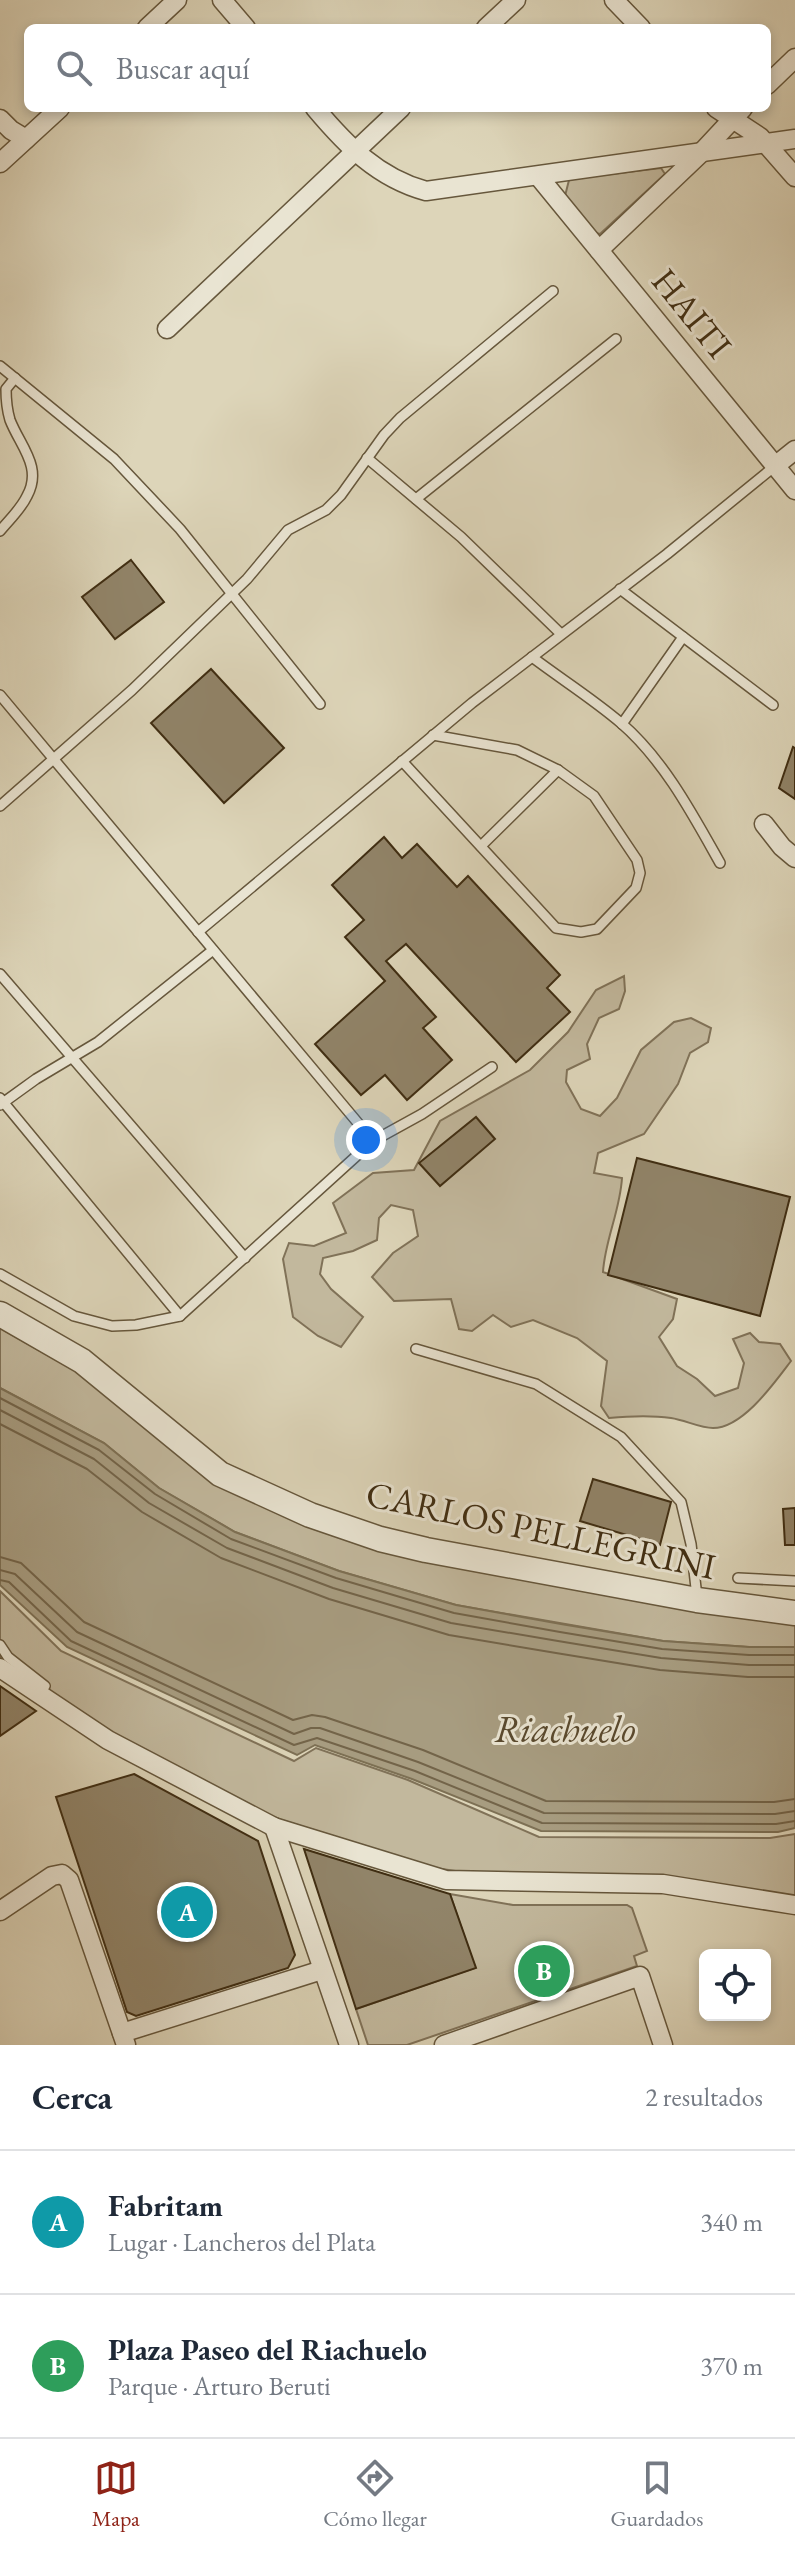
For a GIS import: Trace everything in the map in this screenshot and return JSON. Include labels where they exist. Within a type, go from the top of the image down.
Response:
[{"type":"street","points":[[151,24],[177,0]]},
{"type":"street","points":[[222,0],[243,24]]},
{"type":"street","points":[[490,24],[516,0]]},
{"type":"street","points":[[614,0],[637,24]]},
{"type":"street","points":[[771,81],[795,58]]},
{"type":"street","points":[[0,163],[56,112]]},
{"type":"street","points":[[319,112],[355,152],[397,181],[426,191],[795,139]]},
{"type":"street","points":[[167,329],[397,112]]},
{"type":"street","points":[[599,250],[701,153],[730,112],[766,143],[795,177]]},
{"type":"street","points":[[0,119],[26,139]]},
{"type":"street","name":"HAITI","points":[[539,177],[795,490]]},
{"type":"street","points":[[775,466],[795,450]]},
{"type":"street","points":[[764,824],[795,858]]},
{"type":"street","name":"CARLOS PELLEGRINI","points":[[0,1314],[96,1371],[220,1474],[297,1510],[380,1539],[426,1550],[697,1600],[795,1613]]},
{"type":"street","points":[[0,1668],[108,1740],[274,1827],[446,1880],[663,1884],[795,1905]]},
{"type":"street","points":[[274,1827],[349,2045]]},
{"type":"street","points":[[0,1911],[52,1876],[62,1874],[69,1880],[124,2039],[322,1970]]},
{"type":"street","points":[[444,2045],[640,1976],[663,2045]]},
{"type":"lane","points":[[0,806],[132,690],[232,594],[288,530],[326,510],[400,418],[553,291]]},
{"type":"lane","points":[[416,499],[616,339]]},
{"type":"lane","points":[[0,366],[114,459],[180,529],[320,704]]},
{"type":"lane","points":[[0,531],[27,497],[34,478],[28,453],[10,420],[6,389],[15,378]]},
{"type":"lane","points":[[367,458],[461,537],[561,634]]},
{"type":"lane","points":[[198,932],[433,735],[775,466]]},
{"type":"lane","points":[[620,589],[773,705]]},
{"type":"lane","points":[[622,724],[683,637]]},
{"type":"lane","points":[[532,657],[622,724],[663,772],[720,863]]},
{"type":"lane","points":[[0,695],[373,1141]]},
{"type":"lane","points":[[402,761],[556,928],[581,932],[597,929],[636,888],[640,873],[637,860],[594,796],[558,770],[517,750],[433,735]]},
{"type":"lane","points":[[481,846],[558,770]]},
{"type":"lane","points":[[180,1316],[1,1101],[98,1042],[213,950]]},
{"type":"lane","points":[[0,974],[245,1258]]},
{"type":"lane","points":[[0,1274],[74,1316],[112,1326],[136,1325],[180,1316],[373,1141],[422,1114],[492,1067]]},
{"type":"lane","points":[[416,1349],[536,1384],[621,1437],[681,1502],[691,1544],[697,1600]]},
{"type":"lane","points":[[738,1578],[795,1581]]},
{"type":"lane","points":[[0,1645],[8,1657],[45,1686],[39,1695]]},
{"type":"shaded area","points":[[661,168],[665,174],[600,234],[565,196],[569,180]]},
{"type":"shaded area","points":[[624,976],[625,991],[619,1009],[599,1018],[587,1044],[590,1059],[567,1070],[566,1082],[581,1109],[600,1116],[617,1098],[641,1050],[674,1022],[691,1018],[711,1028],[708,1042],[690,1053],[678,1084],[644,1134],[598,1153],[594,1173],[622,1178],[603,1272],[677,1299],[673,1319],[659,1337],[677,1366],[715,1396],[738,1388],[744,1363],[733,1339],[750,1333],[759,1342],[780,1344],[791,1361],[757,1402],[736,1420],[713,1428],[663,1417],[609,1418],[601,1406],[607,1361],[577,1338],[533,1320],[511,1327],[493,1315],[472,1331],[459,1329],[451,1299],[394,1301],[372,1277],[393,1253],[418,1236],[413,1210],[391,1205],[379,1218],[377,1240],[353,1251],[323,1258],[320,1274],[331,1289],[363,1317],[341,1347],[318,1336],[293,1317],[283,1259],[289,1243],[314,1246],[346,1233],[333,1203],[373,1173],[414,1170],[440,1121],[530,1070],[568,1032],[596,990]]},
{"type":"shaded area","points":[[0,1328],[79,1373],[333,1533],[795,1617],[795,1647],[663,1641],[456,1605],[339,1571],[235,1532],[159,1488],[104,1443],[0,1388]]},
{"type":"shaded area","points":[[0,1591],[61,1651],[294,1761],[316,1748],[408,1780],[539,1837],[770,1838],[795,1834],[795,1897],[490,1876],[435,1868],[272,1817],[224,1795],[112,1732],[38,1688],[0,1658]]},
{"type":"shaded area","points":[[450,1894],[513,1905],[627,1905],[632,1908],[647,1951],[634,1956],[637,1966],[407,2045],[368,2045],[356,2009],[475,1968]]},
{"type":"water","name":"Riachuelo","points":[[0,1388],[104,1443],[159,1488],[235,1532],[339,1571],[456,1605],[663,1641],[795,1647],[795,1828],[778,1832],[541,1831],[412,1779],[315,1745],[297,1755],[67,1647],[0,1585]]},
{"type":"building","points":[[131,560],[164,602],[115,639],[82,597]]},
{"type":"building","points":[[211,669],[284,748],[224,803],[151,723]]},
{"type":"building","points":[[795,748],[795,799],[779,788]]},
{"type":"building","points":[[384,837],[402,858],[417,844],[457,887],[468,876],[560,975],[547,988],[570,1012],[516,1062],[406,944],[386,961],[436,1017],[423,1028],[452,1060],[407,1100],[385,1075],[361,1095],[315,1044],[385,981],[345,937],[364,920],[332,885]]},
{"type":"building","points":[[476,1117],[495,1139],[440,1186],[419,1163]]},
{"type":"building","points":[[637,1158],[790,1197],[760,1316],[608,1275]]},
{"type":"building","points":[[593,1479],[671,1502],[660,1545],[580,1521]]},
{"type":"building","points":[[795,1508],[795,1545],[785,1545],[783,1509]]},
{"type":"building","points":[[0,1686],[36,1711],[0,1736]]},
{"type":"building","points":[[134,1774],[258,1841],[295,1955],[288,1968],[136,2016],[127,2012],[56,1797]]},
{"type":"building","points":[[304,1849],[450,1894],[476,1968],[356,2009]]},
{"type":"place","name":"Fabritam","points":[[187,1912]]},
{"type":"place","name":"Plaza Paseo del Riachuelo","points":[[544,1971]]}]
